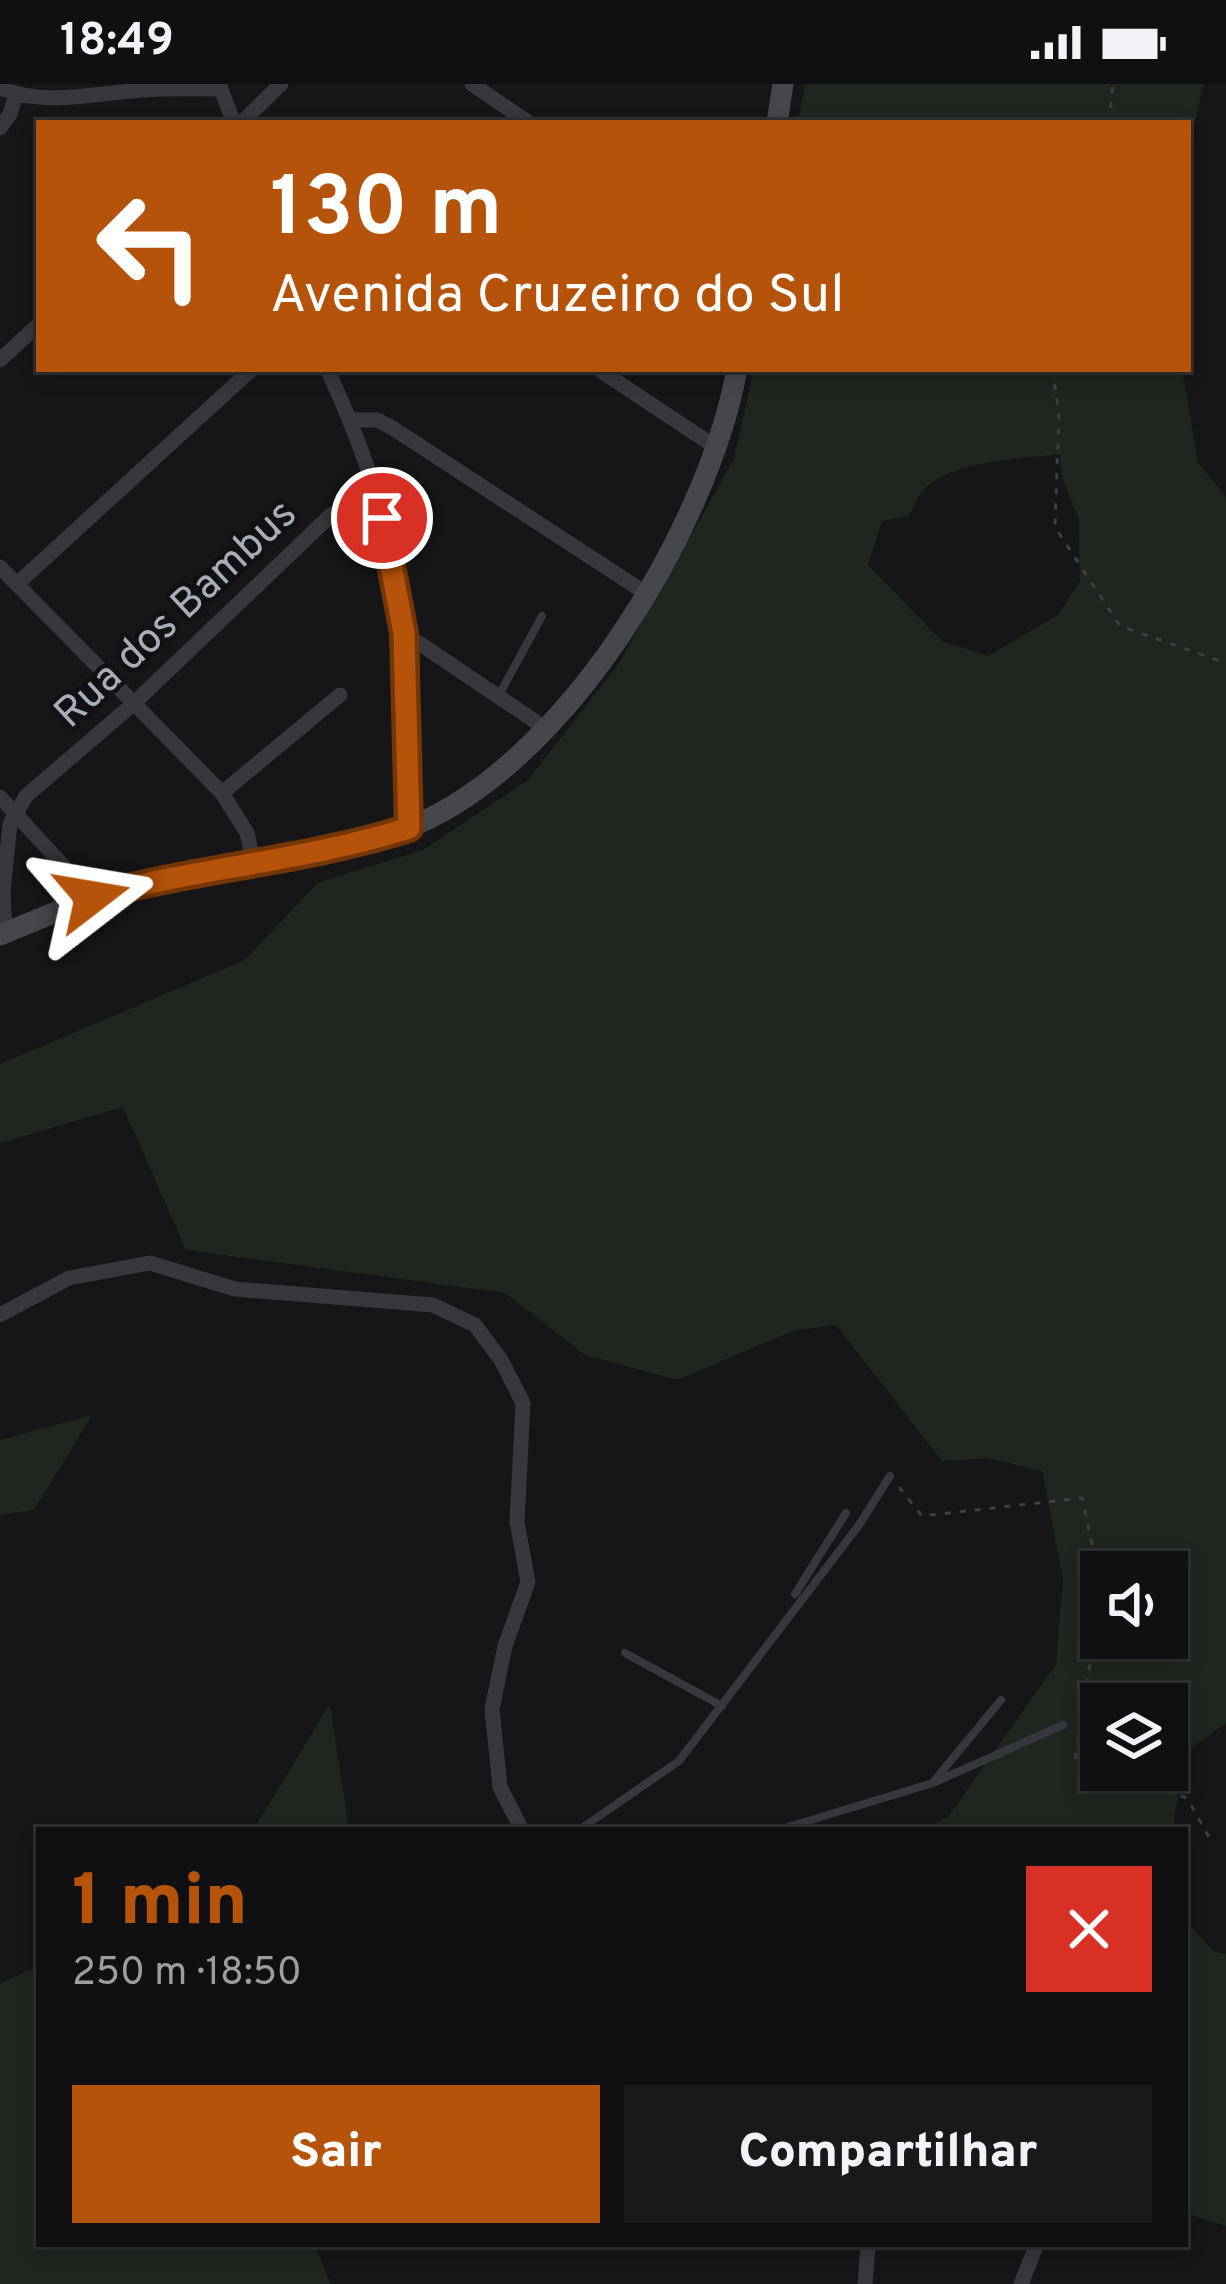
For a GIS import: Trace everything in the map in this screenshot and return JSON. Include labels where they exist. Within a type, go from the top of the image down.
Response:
[{"type":"main road","points":[[777,120],[783,84]]},
{"type":"main road","points":[[3,933],[92,897],[346,846],[409,828],[482,787],[548,730],[644,592],[700,494],[736,372]]},
{"type":"street","points":[[241,120],[281,84]]},
{"type":"street","points":[[472,84],[525,120]]},
{"type":"street","points":[[0,128],[10,114],[8,91],[50,98],[219,87],[236,120]]},
{"type":"street","points":[[0,360],[36,327]]},
{"type":"street","points":[[17,584],[248,372]]},
{"type":"street","points":[[328,372],[375,489],[404,633],[409,828]]},
{"type":"street","points":[[603,372],[717,448]]},
{"type":"street","points":[[351,420],[371,419],[391,427],[644,592]]},
{"type":"street","name":"Rua dos Bambus","points":[[14,812],[331,515],[375,489]]},
{"type":"street","points":[[0,567],[222,793],[247,832],[254,865]]},
{"type":"street","points":[[404,633],[548,730]]},
{"type":"street","points":[[222,793],[340,694]]},
{"type":"street","points":[[0,797],[92,897]]},
{"type":"street","points":[[3,933],[4,842],[14,812]]},
{"type":"street","points":[[0,1315],[69,1278],[150,1263],[235,1289],[433,1305],[475,1325],[501,1360],[523,1403],[517,1522],[528,1582],[506,1646],[493,1709],[500,1787],[520,1827]]},
{"type":"street","points":[[865,2284],[868,2247]]},
{"type":"street","points":[[1021,2284],[1035,2247]]},
{"type":"lane","points":[[499,695],[542,616]]},
{"type":"lane","points":[[583,1827],[679,1760],[851,1536],[890,1476]]},
{"type":"lane","points":[[795,1594],[846,1513]]},
{"type":"lane","points":[[837,1528],[851,1536]]},
{"type":"lane","points":[[625,1653],[722,1706]]},
{"type":"lane","points":[[933,1783],[1000,1700]]},
{"type":"lane","points":[[788,1827],[933,1783],[1063,1725]]},
{"type":"path","points":[[1109,120],[1113,84]]},
{"type":"path","points":[[1052,372],[1059,413],[1055,527],[1120,626],[1226,663]]},
{"type":"path","points":[[890,1476],[922,1516],[1082,1498],[1093,1551]]},
{"type":"path","points":[[1090,1659],[1075,1762],[1187,1798],[1213,1844]]},
{"type":"shaded area","points":[[805,84],[1204,84],[1191,138],[1191,120],[799,120]]},
{"type":"shaded area","points":[[753,372],[1183,372],[1198,462],[1226,497],[1226,1723],[1191,1748],[1188,1760],[1188,1683],[1080,1683],[1080,1791],[1180,1791],[1175,1827],[927,1827],[948,1817],[1056,1664],[1063,1578],[1042,1471],[988,1458],[942,1461],[836,1325],[793,1331],[677,1380],[585,1355],[505,1293],[186,1250],[123,1107],[0,1143],[0,1064],[245,960],[317,883],[423,850],[528,780],[617,666],[734,459]],"holes":[[[1060,454],[1062,477],[1079,519],[1080,581],[1058,615],[988,656],[942,641],[868,565],[882,521],[909,516],[935,481],[968,467]]]},
{"type":"shaded area","points":[[92,1415],[34,1510],[0,1515],[0,1440]]},
{"type":"shaded area","points":[[330,1704],[349,1827],[255,1827]]},
{"type":"shaded area","points":[[1188,1923],[1213,1951],[1226,1954],[1226,2226],[1188,2214]]},
{"type":"shaded area","points":[[36,1967],[36,2247],[315,2247],[331,2284],[0,2284],[0,1983]]},
{"type":"route","points":[[92,897],[346,846],[409,828],[404,633],[382,518]]}]
